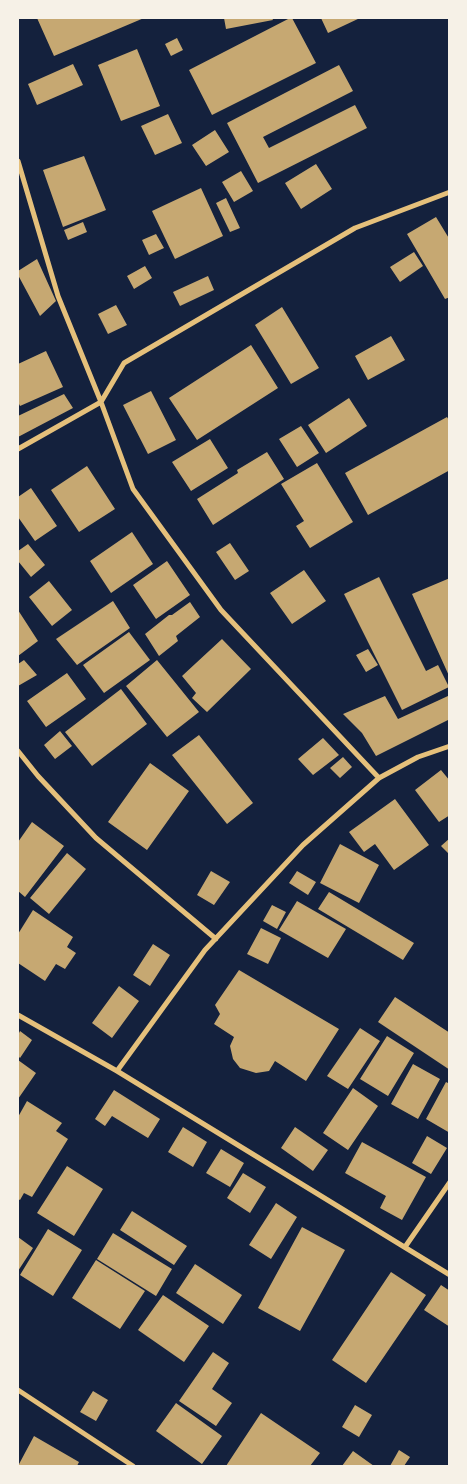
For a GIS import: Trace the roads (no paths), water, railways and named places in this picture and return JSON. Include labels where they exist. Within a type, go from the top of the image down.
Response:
[{"type":"street","points":[[18,161],[58,296],[102,402],[133,489],[222,610],[379,778]]},
{"type":"street","points":[[18,449],[102,402],[124,363],[355,228],[450,192]]},
{"type":"street","points":[[117,1071],[205,950],[303,845],[379,778],[418,757],[450,746]]},
{"type":"street","points":[[18,751],[38,776],[96,838],[216,939]]},
{"type":"street","points":[[18,1015],[117,1071],[450,1276]]},
{"type":"street","points":[[405,1247],[450,1182]]},
{"type":"street","points":[[18,1390],[133,1466]]}]
